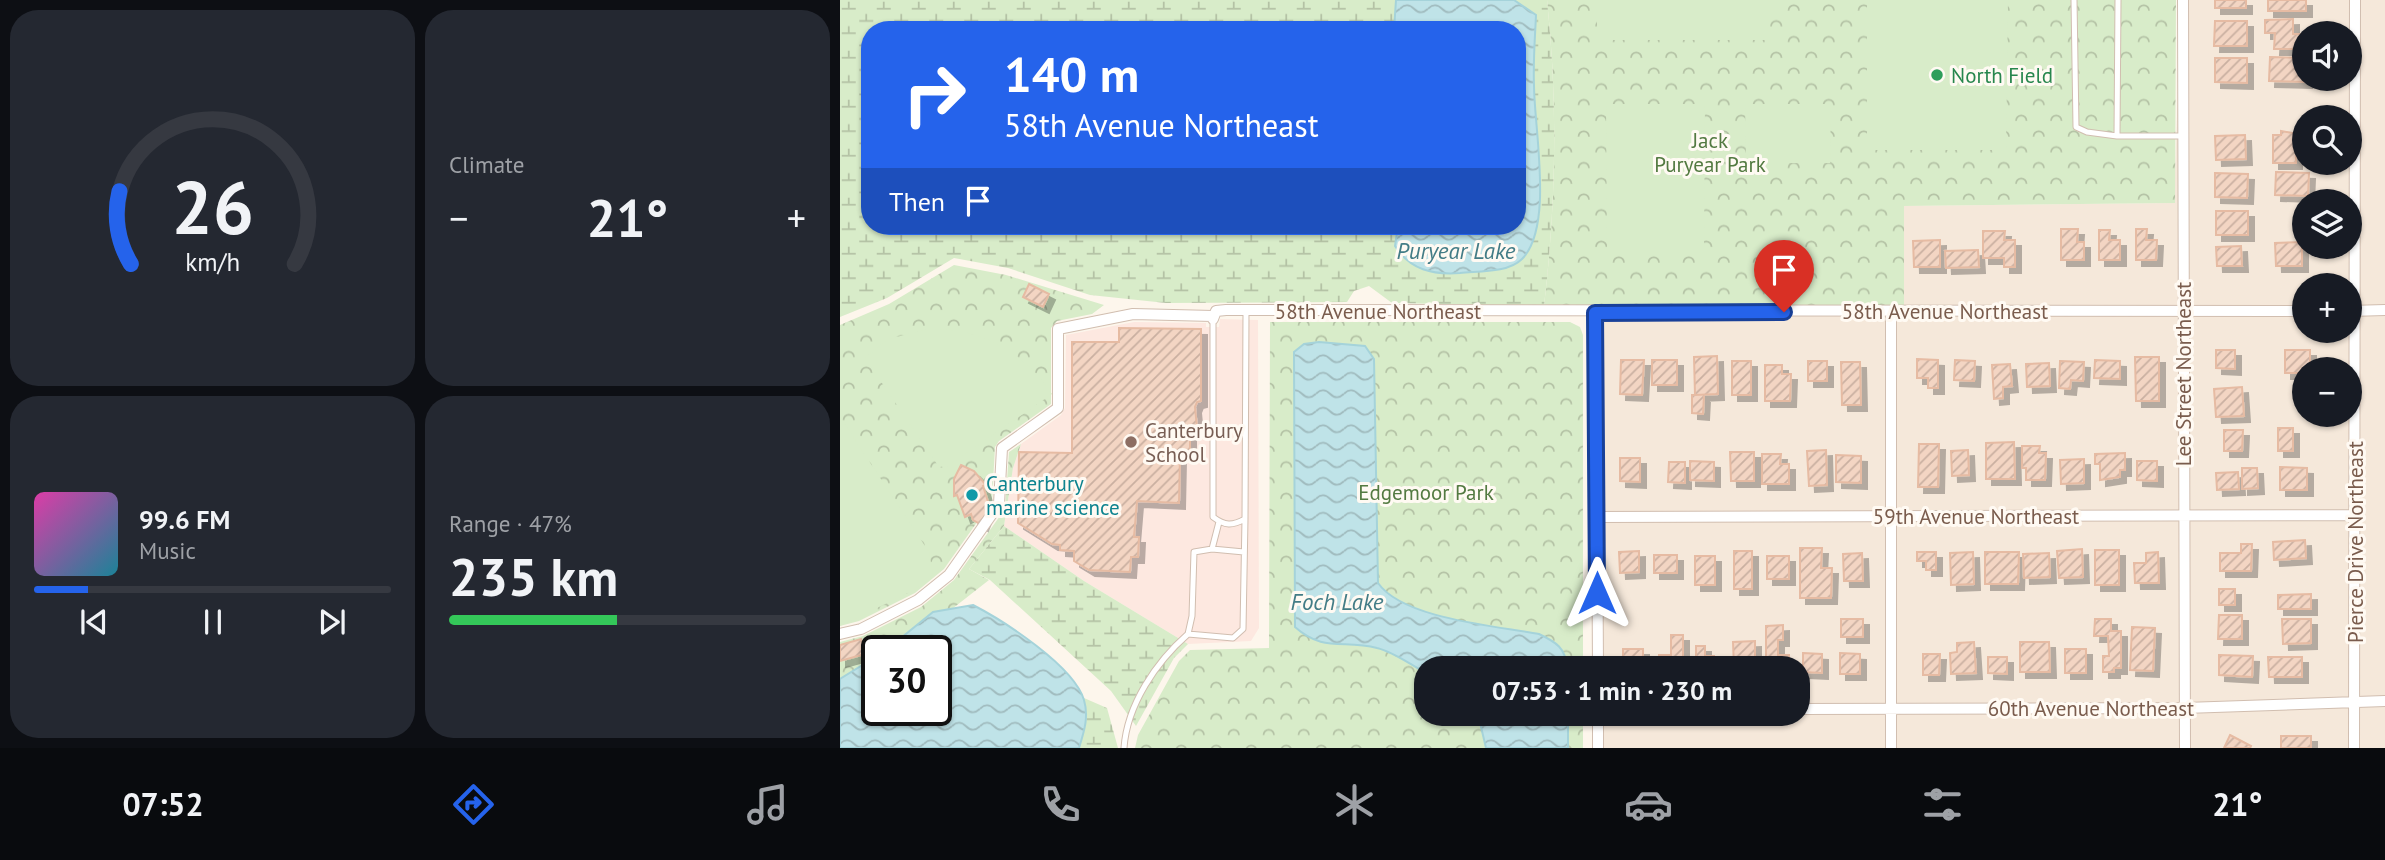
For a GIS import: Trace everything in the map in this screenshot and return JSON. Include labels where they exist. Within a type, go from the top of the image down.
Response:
[{"type":"street","name":"Lee Street Northeast","points":[[2183,0],[2185,748]]},
{"type":"street","name":"Pierce Drive Northeast","points":[[2353,273],[2355,0]]},
{"type":"street","points":[[2362,311],[2385,310]]},
{"type":"street","name":"58th Avenue Northeast","points":[[840,634],[861,629],[918,600],[949,575],[999,504],[1002,447],[1058,408],[1058,329],[1133,314],[1213,317],[1216,311],[2292,311]]},
{"type":"street","points":[[1891,312],[1891,748]]},
{"type":"street","points":[[1595,313],[1598,656]]},
{"type":"street","name":"Pierce Drive Northeast","points":[[2353,343],[2354,748]]},
{"type":"street","name":"59th Avenue Northeast","points":[[1597,517],[2355,515]]},
{"type":"street","name":"60th Avenue Northeast","points":[[1810,709],[2185,708],[2385,701]]},
{"type":"street","points":[[1598,726],[1598,748]]},
{"type":"lane","points":[[2074,0],[2076,127],[2087,132],[2117,136],[2183,136]]},
{"type":"lane","points":[[2117,136],[2118,0]]},
{"type":"lane","points":[[1188,634],[1233,638],[1243,629],[1246,312]]},
{"type":"lane","points":[[1213,317],[1213,517],[1219,522],[1234,525],[1245,520]]},
{"type":"lane","points":[[1212,549],[1219,522]]},
{"type":"lane","points":[[1124,748],[1128,726],[1145,686],[1168,653],[1188,634],[1192,615],[1194,552],[1212,549],[1244,552]]},
{"type":"shaded area","points":[[2181,0],[2385,0],[2385,748],[1598,748],[1598,726],[1810,726],[1810,656],[1598,656],[1596,313],[1891,312],[1904,305],[1904,206],[2174,203]]},
{"type":"shaded area","points":[[1220,319],[1258,320],[1259,628],[1251,641],[1188,644],[1084,581],[1004,526],[1013,468],[1021,444],[1061,415],[1065,408],[1066,335],[1134,322],[1206,323],[1206,327],[1219,327]]},
{"type":"green space","points":[[840,0],[1547,0],[1553,77],[1554,153],[1544,306],[1392,303],[1369,286],[1354,291],[1347,302],[1166,303],[1090,295],[1008,268],[954,258],[887,298],[840,317]]},
{"type":"green space","name":"Jack Puryear Park","points":[[1547,0],[2176,0],[2175,203],[1904,206],[1904,305],[1544,306],[1554,153],[1553,77]]},
{"type":"green space","points":[[1597,0],[1766,0],[1766,40],[1597,40]]},
{"type":"green space","name":"North Field","points":[[1867,0],[2008,0],[2006,150],[1867,150]]},
{"type":"green space","points":[[1606,104],[1705,104],[1704,249],[1607,249]]},
{"type":"green space","points":[[1745,104],[1831,104],[1830,163],[1746,163]]},
{"type":"green space","points":[[954,265],[1006,275],[1104,305],[1092,314],[1057,321],[1051,328],[1051,404],[999,441],[995,447],[992,501],[944,569],[915,593],[859,621],[840,626],[840,325],[889,304]]},
{"type":"green space","name":"Edgemoor Park","points":[[1270,322],[1570,322],[1580,327],[1583,335],[1583,656],[1414,656],[1414,726],[1583,726],[1583,748],[1135,748],[1138,735],[1179,661],[1190,650],[1269,648]]},
{"type":"green space","points":[[929,329],[966,333],[999,345],[1028,366],[1052,394],[948,466],[939,467],[865,358],[888,339]]},
{"type":"green space","points":[[840,417],[929,552],[933,574],[916,589],[840,626]]},
{"type":"green space","points":[[1021,444],[1013,468],[1004,526],[969,569],[989,580],[952,609],[933,612],[905,635],[865,635],[921,607],[954,580],[1005,509],[1009,452]]},
{"type":"green space","points":[[1004,526],[1084,581],[1188,644],[1174,658],[1136,726],[1111,691],[990,580],[969,569]]},
{"type":"green space","points":[[861,637],[861,666],[840,679],[840,642]]},
{"type":"green space","points":[[1084,698],[1107,708],[1118,748],[1079,748],[1086,724]]},
{"type":"water","name":"Puryear Lake","points":[[1396,0],[1514,0],[1536,15],[1534,76],[1540,201],[1532,244],[1516,264],[1493,270],[1432,272],[1415,266],[1395,246],[1397,235],[1526,235],[1526,21],[1395,21]]},
{"type":"water","name":"Foch Lake","points":[[1319,342],[1365,346],[1374,359],[1378,583],[1390,595],[1429,613],[1539,634],[1559,646],[1565,656],[1414,656],[1414,666],[1383,650],[1315,640],[1295,627],[1294,352],[1304,344]]},
{"type":"water","points":[[973,605],[1002,622],[1053,659],[1078,687],[1084,700],[1086,718],[1079,748],[840,748],[840,679],[861,666],[861,726],[952,726],[952,635],[905,635],[933,612]]},
{"type":"water","points":[[1481,726],[1568,726],[1568,748],[1486,748]]},
{"type":"building","points":[[2215,0],[2246,0],[2246,8],[2215,8]]},
{"type":"building","points":[[2268,0],[2306,0],[2306,11],[2268,11]]},
{"type":"building","points":[[2293,19],[2292,49],[2274,49],[2275,33],[2265,33],[2265,20]]},
{"type":"building","points":[[2215,21],[2247,21],[2247,46],[2214,46]]},
{"type":"building","points":[[2270,57],[2292,58],[2292,82],[2269,81]]},
{"type":"building","points":[[2215,58],[2247,58],[2247,83],[2215,82]]},
{"type":"building","points":[[2281,131],[2292,133],[2292,163],[2273,163],[2273,135],[2281,135]]},
{"type":"building","points":[[2245,135],[2246,159],[2216,160],[2215,136]]},
{"type":"building","points":[[2276,172],[2309,175],[2308,189],[2292,189],[2292,196],[2275,195]]},
{"type":"building","points":[[2215,173],[2248,174],[2247,198],[2215,197]]},
{"type":"building","points":[[2216,211],[2248,211],[2248,235],[2216,235]]},
{"type":"building","points":[[2061,229],[2078,229],[2077,242],[2084,242],[2084,260],[2061,260]]},
{"type":"building","points":[[2136,229],[2147,229],[2146,240],[2157,240],[2156,260],[2136,260]]},
{"type":"building","points":[[2099,230],[2110,230],[2109,240],[2120,240],[2120,260],[2099,260]]},
{"type":"building","points":[[1983,231],[2005,231],[2004,240],[2015,240],[2015,267],[2004,267],[2004,258],[1983,258]]},
{"type":"building","points":[[1940,240],[1940,267],[1914,267],[1913,241]]},
{"type":"building","points":[[2292,242],[2292,259],[2302,259],[2302,266],[2276,266],[2275,243]]},
{"type":"building","points":[[2241,246],[2242,266],[2217,266],[2216,247]]},
{"type":"building","points":[[1978,250],[1979,267],[1946,268],[1945,251]]},
{"type":"building","points":[[1029,284],[1049,294],[1043,307],[1023,297]]},
{"type":"building","name":"Canterbury School","points":[[1119,328],[1201,329],[1201,401],[1197,402],[1195,407],[1197,428],[1190,432],[1190,455],[1180,455],[1179,503],[1137,501],[1134,537],[1139,537],[1138,557],[1131,557],[1130,572],[1089,570],[1074,561],[1074,551],[1060,550],[1060,545],[1052,544],[1018,523],[1019,452],[1072,453],[1072,342],[1119,342]]},
{"type":"building","points":[[2216,350],[2235,350],[2235,369],[2216,368]]},
{"type":"building","points":[[2285,350],[2310,350],[2310,357],[2292,357],[2292,373],[2285,373]]},
{"type":"building","points":[[1717,356],[1718,394],[1695,395],[1694,357]]},
{"type":"building","points":[[2135,357],[2159,357],[2159,401],[2136,401]]},
{"type":"building","points":[[1917,359],[1938,360],[1938,388],[1928,388],[1928,378],[1917,378]]},
{"type":"building","points":[[1621,360],[1644,360],[1642,395],[1620,394]]},
{"type":"building","points":[[1652,360],[1677,360],[1677,385],[1652,385]]},
{"type":"building","points":[[1955,360],[1975,361],[1974,381],[1954,380]]},
{"type":"building","points":[[2095,360],[2120,361],[2120,379],[2094,378]]},
{"type":"building","points":[[1732,361],[1751,361],[1751,395],[1732,395]]},
{"type":"building","points":[[1808,361],[1827,361],[1827,381],[1808,381]]},
{"type":"building","points":[[2060,361],[2084,362],[2083,381],[2071,380],[2070,389],[2059,388]]},
{"type":"building","points":[[1841,362],[1860,362],[1861,405],[1842,405]]},
{"type":"building","points":[[2049,363],[2050,386],[2027,387],[2026,364]]},
{"type":"building","points":[[2010,364],[2012,386],[2003,387],[2003,398],[1994,399],[1992,365]]},
{"type":"building","points":[[1765,365],[1782,365],[1782,374],[1791,374],[1790,401],[1765,401]]},
{"type":"building","points":[[2242,387],[2244,416],[2216,417],[2214,389]]},
{"type":"building","points":[[1692,395],[1704,395],[1703,414],[1692,413]]},
{"type":"building","points":[[2278,428],[2293,428],[2293,451],[2278,451]]},
{"type":"building","points":[[2224,430],[2243,430],[2242,451],[2224,451]]},
{"type":"building","points":[[2014,442],[2015,479],[1986,479],[1986,443]]},
{"type":"building","points":[[1919,444],[1939,444],[1938,487],[1918,487]]},
{"type":"building","points":[[2022,446],[2040,446],[2039,453],[2046,453],[2045,480],[2026,480],[2026,468],[2022,468]]},
{"type":"building","points":[[1826,450],[1827,485],[1809,486],[1807,451]]},
{"type":"building","points":[[1968,450],[1969,475],[1952,476],[1951,451]]},
{"type":"building","points":[[1730,452],[1754,452],[1754,481],[1731,481]]},
{"type":"building","points":[[2125,453],[2125,470],[2120,470],[2120,477],[2100,480],[2100,464],[2095,464],[2095,454]]},
{"type":"building","points":[[1762,454],[1781,454],[1780,464],[1789,464],[1789,484],[1762,484]]},
{"type":"building","points":[[1836,455],[1861,456],[1861,483],[1836,482]]},
{"type":"building","points":[[1620,458],[1640,458],[1640,482],[1620,481]]},
{"type":"building","points":[[2084,459],[2084,483],[2061,484],[2060,460]]},
{"type":"building","points":[[1690,461],[1714,462],[1714,481],[1690,480]]},
{"type":"building","points":[[2137,461],[2157,461],[2157,481],[2137,480]]},
{"type":"building","points":[[1669,462],[1685,462],[1685,483],[1668,482]]},
{"type":"building","name":"Canterbury marine science","points":[[961,465],[974,471],[986,485],[983,486],[990,508],[985,509],[982,525],[973,520],[971,514],[965,517],[957,495],[954,496],[954,479]]},
{"type":"building","points":[[2280,467],[2307,468],[2307,490],[2280,490]]},
{"type":"building","points":[[2242,468],[2257,468],[2258,488],[2242,489]]},
{"type":"building","points":[[2238,472],[2239,489],[2217,490],[2216,473]]},
{"type":"building","points":[[2305,540],[2306,558],[2274,560],[2273,542]]},
{"type":"building","points":[[2241,544],[2252,544],[2251,571],[2220,571],[2220,553],[2241,553]]},
{"type":"building","points":[[1800,548],[1822,548],[1821,568],[1832,568],[1831,598],[1800,598]]},
{"type":"building","points":[[2082,549],[2083,577],[2059,578],[2057,551]]},
{"type":"building","points":[[2095,550],[2119,550],[2119,585],[2095,585]]},
{"type":"building","points":[[1639,551],[1639,572],[1620,573],[1619,552]]},
{"type":"building","points":[[1734,551],[1752,551],[1752,589],[1734,589]]},
{"type":"building","points":[[1917,552],[1936,552],[1936,570],[1926,570],[1926,561],[1917,561]]},
{"type":"building","points":[[1973,552],[1974,584],[1951,585],[1950,553]]},
{"type":"building","points":[[1985,552],[2019,552],[2018,584],[1985,584]]},
{"type":"building","points":[[2158,552],[2159,583],[2135,583],[2134,563],[2146,563],[2146,553]]},
{"type":"building","points":[[1862,553],[1863,581],[1844,581],[1843,554]]},
{"type":"building","points":[[2049,553],[2050,577],[2024,578],[2023,554]]},
{"type":"building","points":[[1654,555],[1677,555],[1677,573],[1654,573]]},
{"type":"building","points":[[1695,556],[1715,556],[1715,585],[1695,585]]},
{"type":"building","points":[[1767,556],[1789,556],[1789,579],[1767,579]]},
{"type":"building","points":[[2219,589],[2235,589],[2235,605],[2219,605]]},
{"type":"building","points":[[2311,594],[2311,609],[2278,609],[2278,595]]},
{"type":"building","points":[[2219,615],[2242,615],[2242,639],[2218,639]]},
{"type":"building","points":[[1841,619],[1863,619],[1863,637],[1841,637]]},
{"type":"building","points":[[2095,619],[2111,619],[2111,631],[2121,631],[2121,668],[2114,668],[2114,672],[2103,672],[2103,656],[2109,656],[2108,636],[2094,636]]},
{"type":"building","points":[[2282,619],[2311,619],[2311,643],[2283,644]]},
{"type":"building","points":[[1783,625],[1783,640],[1778,640],[1778,655],[1789,656],[1766,656],[1766,626]]},
{"type":"building","points":[[2132,627],[2155,628],[2153,671],[2130,670]]},
{"type":"building","points":[[1671,635],[1683,635],[1683,656],[1659,656],[1671,655]]},
{"type":"building","points":[[861,639],[861,655],[840,661],[840,645]]},
{"type":"building","points":[[1755,641],[1755,656],[1734,656],[1733,642]]},
{"type":"building","points":[[1974,642],[1976,673],[1951,674],[1950,653],[1957,652],[1957,643]]},
{"type":"building","points":[[2020,642],[2049,642],[2050,672],[2020,672]]},
{"type":"building","points":[[1696,646],[1705,646],[1705,656],[1696,656]]},
{"type":"building","points":[[1623,649],[1643,649],[1643,656],[1623,656]]},
{"type":"building","points":[[2065,649],[2086,649],[2086,673],[2065,673]]},
{"type":"building","points":[[1803,653],[1822,654],[1822,673],[1810,672],[1810,656],[1803,656]]},
{"type":"building","points":[[1840,653],[1860,654],[1860,674],[1840,674]]},
{"type":"building","points":[[1923,654],[1940,654],[1939,675],[1923,675]]},
{"type":"building","points":[[2219,655],[2253,656],[2252,677],[2219,675]]},
{"type":"building","points":[[1988,657],[2007,657],[2007,674],[1988,673]]},
{"type":"building","points":[[2268,657],[2302,657],[2302,677],[2269,677]]},
{"type":"building","points":[[2230,735],[2251,746],[2250,748],[2224,748]]},
{"type":"building","points":[[2281,736],[2311,736],[2311,748],[2281,748]]},
{"type":"place","name":"North Field","points":[[1937,75]]},
{"type":"place","name":"Canterbury School","points":[[1131,442]]},
{"type":"place","name":"Canterbury marine science","points":[[972,495]]},
{"type":"route","points":[[1597,593],[1595,313],[1784,312]]}]
